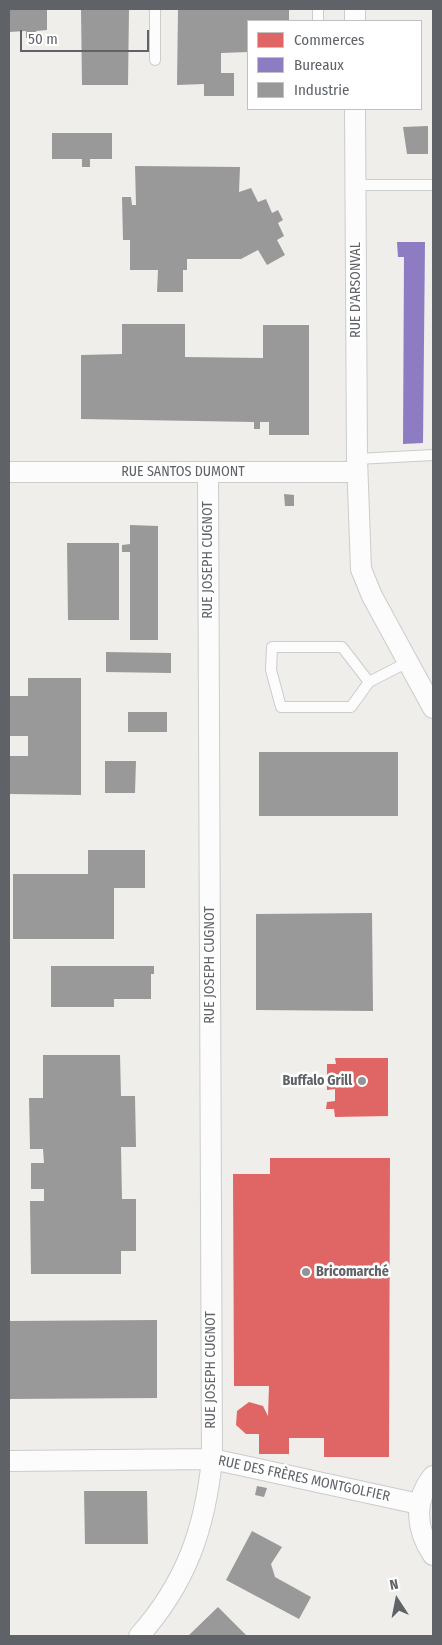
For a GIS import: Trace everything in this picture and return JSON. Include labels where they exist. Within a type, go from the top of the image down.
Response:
[{"type":"street","name":"RUE D'ARSONVAL","points":[[355,110],[357,465],[362,569],[372,596],[433,708]]},
{"type":"street","name":"RUE SANTOS DUMONT","points":[[9,472],[208,472],[357,465]]},
{"type":"street","name":"RUE JOSEPH CUGNOT","points":[[139,1636],[159,1613],[183,1574],[200,1531],[208,1496],[212,1459],[208,472]]},
{"type":"street","name":"RUE DES FRÈRES MONTGOLFIER","points":[[9,1461],[212,1459],[419,1504]]},
{"type":"street","points":[[433,1476],[426,1485],[419,1504],[418,1523],[424,1541],[433,1555]]},
{"type":"lane","points":[[155,9],[155,60]]},
{"type":"lane","points":[[356,185],[433,185]]},
{"type":"lane","points":[[357,465],[433,455]]},
{"type":"lane","points":[[369,682],[342,648],[272,647],[272,670],[281,707],[352,707],[369,682],[408,662]]},
{"type":"building: Commerces","name":"Buffalo Grill","points":[[335,1058],[388,1058],[388,1116],[335,1117],[334,1109],[326,1109],[327,1102],[335,1101],[335,1089],[327,1090],[327,1064],[336,1064]]},
{"type":"building: Commerces","name":"Bricomarché","points":[[270,1158],[390,1158],[389,1457],[324,1457],[324,1438],[289,1438],[289,1454],[259,1454],[259,1434],[246,1434],[236,1425],[237,1411],[249,1402],[263,1406],[268,1416],[269,1386],[234,1386],[233,1174],[270,1174]]},
{"type":"building: Bureaux","points":[[397,242],[425,242],[423,443],[403,444],[404,257],[398,257]]},
{"type":"building: Industrie","points":[[9,9],[47,9],[47,30],[36,31],[37,37],[26,38],[26,31],[9,32]]},
{"type":"building: Industrie","points":[[81,9],[129,9],[128,85],[82,85]]},
{"type":"building: Industrie","points":[[178,9],[289,9],[289,20],[247,20],[247,52],[221,53],[221,73],[234,73],[234,96],[204,96],[204,84],[177,85]]},
{"type":"building: Industrie","points":[[428,126],[428,154],[407,154],[403,127]]},
{"type":"building: Industrie","points":[[52,133],[112,133],[112,159],[90,159],[90,167],[82,167],[82,159],[52,159]]},
{"type":"building: Industrie","points":[[135,166],[240,167],[239,192],[251,188],[258,202],[266,199],[272,213],[278,210],[283,220],[278,223],[284,236],[277,240],[285,255],[267,265],[258,250],[241,259],[187,259],[187,270],[183,270],[183,292],[157,292],[158,270],[130,270],[130,240],[123,240],[122,197],[131,197],[132,205],[136,205]]},
{"type":"building: Industrie","points":[[122,324],[185,324],[185,357],[263,358],[263,325],[309,325],[309,435],[269,435],[269,422],[260,422],[260,429],[254,429],[254,422],[81,419],[81,355],[122,354]]},
{"type":"building: Industrie","points":[[284,494],[294,495],[294,506],[285,506]]},
{"type":"building: Industrie","points":[[130,525],[158,526],[158,640],[130,640],[130,552],[122,552],[122,545],[130,544]]},
{"type":"building: Industrie","points":[[67,543],[119,543],[119,620],[68,620]]},
{"type":"building: Industrie","points":[[106,652],[171,653],[171,673],[106,672]]},
{"type":"building: Industrie","points":[[28,678],[81,678],[81,795],[9,794],[9,756],[28,756],[28,736],[9,736],[9,696],[28,696]]},
{"type":"building: Industrie","points":[[128,712],[167,712],[167,732],[128,732]]},
{"type":"building: Industrie","points":[[259,752],[398,752],[398,816],[259,816]]},
{"type":"building: Industrie","points":[[105,761],[136,761],[135,793],[105,793]]},
{"type":"building: Industrie","points":[[88,850],[145,850],[145,888],[114,888],[114,939],[13,939],[13,874],[88,874]]},
{"type":"building: Industrie","points":[[372,913],[373,1011],[256,1010],[256,914]]},
{"type":"building: Industrie","points":[[51,966],[154,966],[154,974],[151,974],[151,999],[114,999],[114,1007],[51,1007]]},
{"type":"building: Industrie","points":[[43,1055],[120,1055],[121,1096],[135,1096],[136,1147],[121,1147],[122,1199],[136,1199],[136,1251],[121,1251],[121,1274],[31,1274],[30,1201],[44,1201],[44,1189],[31,1189],[31,1163],[44,1163],[43,1149],[30,1149],[29,1098],[43,1098]]},
{"type":"building: Industrie","points":[[157,1320],[157,1398],[9,1399],[9,1321]]},
{"type":"building: Industrie","points":[[257,1486],[267,1488],[264,1497],[255,1495]]},
{"type":"building: Industrie","points":[[84,1491],[147,1491],[148,1544],[85,1544]]},
{"type":"building: Industrie","points":[[252,1531],[282,1547],[271,1564],[275,1577],[311,1597],[299,1619],[226,1580]]},
{"type":"building: Industrie","points":[[218,1607],[247,1636],[188,1636]]},
{"type":"place","name":"Buffalo Grill","points":[[362,1081]]},
{"type":"place","name":"Bricomarché","points":[[306,1272]]}]
